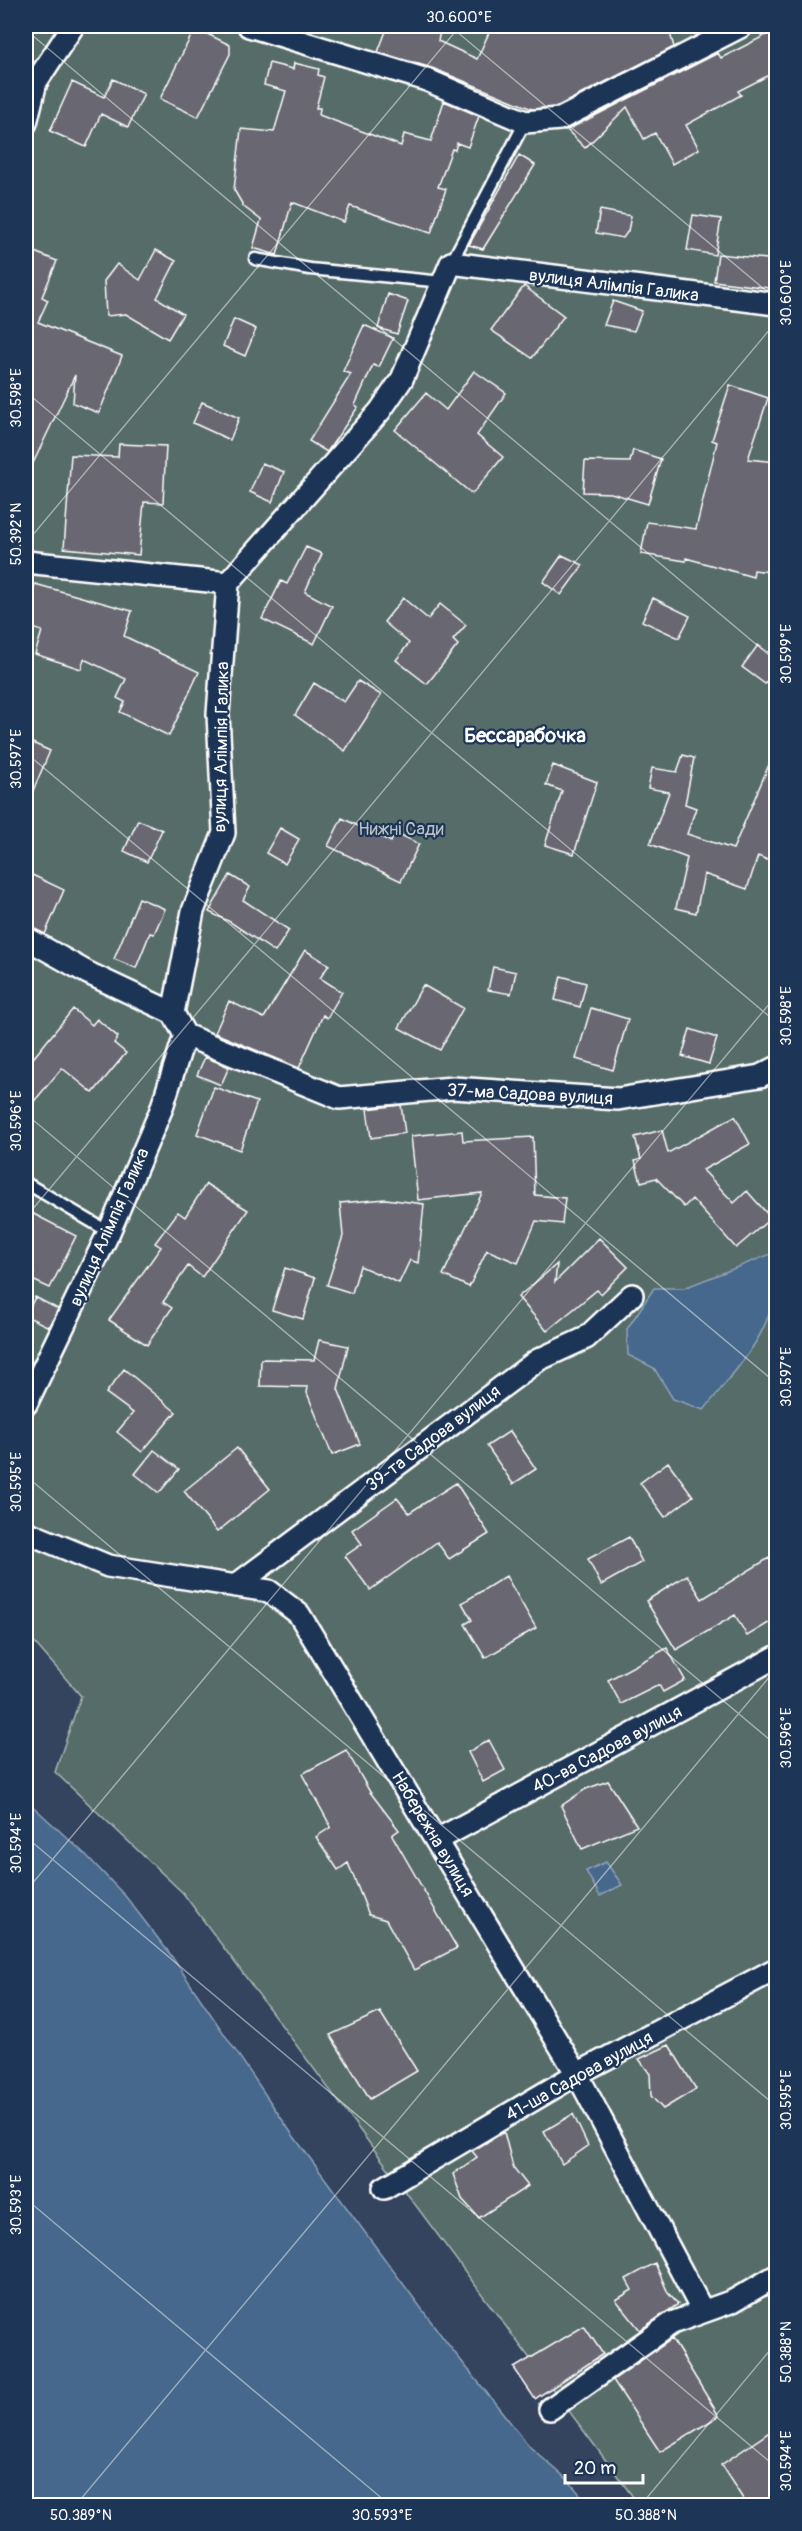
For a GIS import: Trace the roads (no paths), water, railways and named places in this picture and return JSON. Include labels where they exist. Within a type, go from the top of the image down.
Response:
[{"type":"street","points":[[26,123],[36,82],[73,26]]},
{"type":"street","points":[[249,26],[427,80],[525,122],[560,119],[742,26]]},
{"type":"street","points":[[26,562],[228,583],[380,411],[402,379],[447,273]]},
{"type":"street","name":"вулиця Алімпія Галика","points":[[447,273],[777,304]]},
{"type":"street","name":"вулиця Алімпія Галика","points":[[173,1013],[193,911],[224,833],[218,714],[228,583]]},
{"type":"street","points":[[26,938],[88,973],[173,1013],[185,1035]]},
{"type":"street","name":"вулиця Алімпія Галика","points":[[26,1404],[109,1232],[161,1110],[185,1035]]},
{"type":"street","name":"37-ма Садова вулиця","points":[[185,1035],[339,1098],[453,1088],[618,1099],[760,1076],[777,1068]]},
{"type":"street","name":"39-та Садова вулиця","points":[[235,1586],[538,1360],[586,1338],[632,1295]]},
{"type":"street","name":"Набережна вулиця","points":[[26,1532],[108,1566],[269,1591],[299,1614],[578,2074],[702,2310]]},
{"type":"street","name":"40-ва Садова вулиця","points":[[437,1840],[777,1657]]},
{"type":"street","name":"41-ша Садова вулиця","points":[[384,2188],[578,2074],[777,1969]]},
{"type":"street","points":[[550,2409],[672,2323],[702,2310],[733,2301],[777,2276]]},
{"type":"lane","points":[[255,259],[310,269],[447,273],[525,122]]},
{"type":"lane","points":[[26,1184],[109,1232]]},
{"type":"water","points":[[776,1252],[776,1278],[767,1320],[747,1356],[704,1410],[673,1399],[654,1368],[628,1355],[627,1329],[654,1288],[684,1288]]},
{"type":"water","points":[[26,1800],[88,1857],[126,1897],[170,1954],[292,2134],[447,2343],[530,2447],[568,2480],[589,2505],[26,2505]]},
{"type":"water","points":[[606,1862],[622,1885],[600,1896],[586,1871]]},
{"type":"district","name":"Бессарабочка","points":[[525,735]]},
{"type":"park label","name":"Нижні Сади","points":[[401,829]]}]
